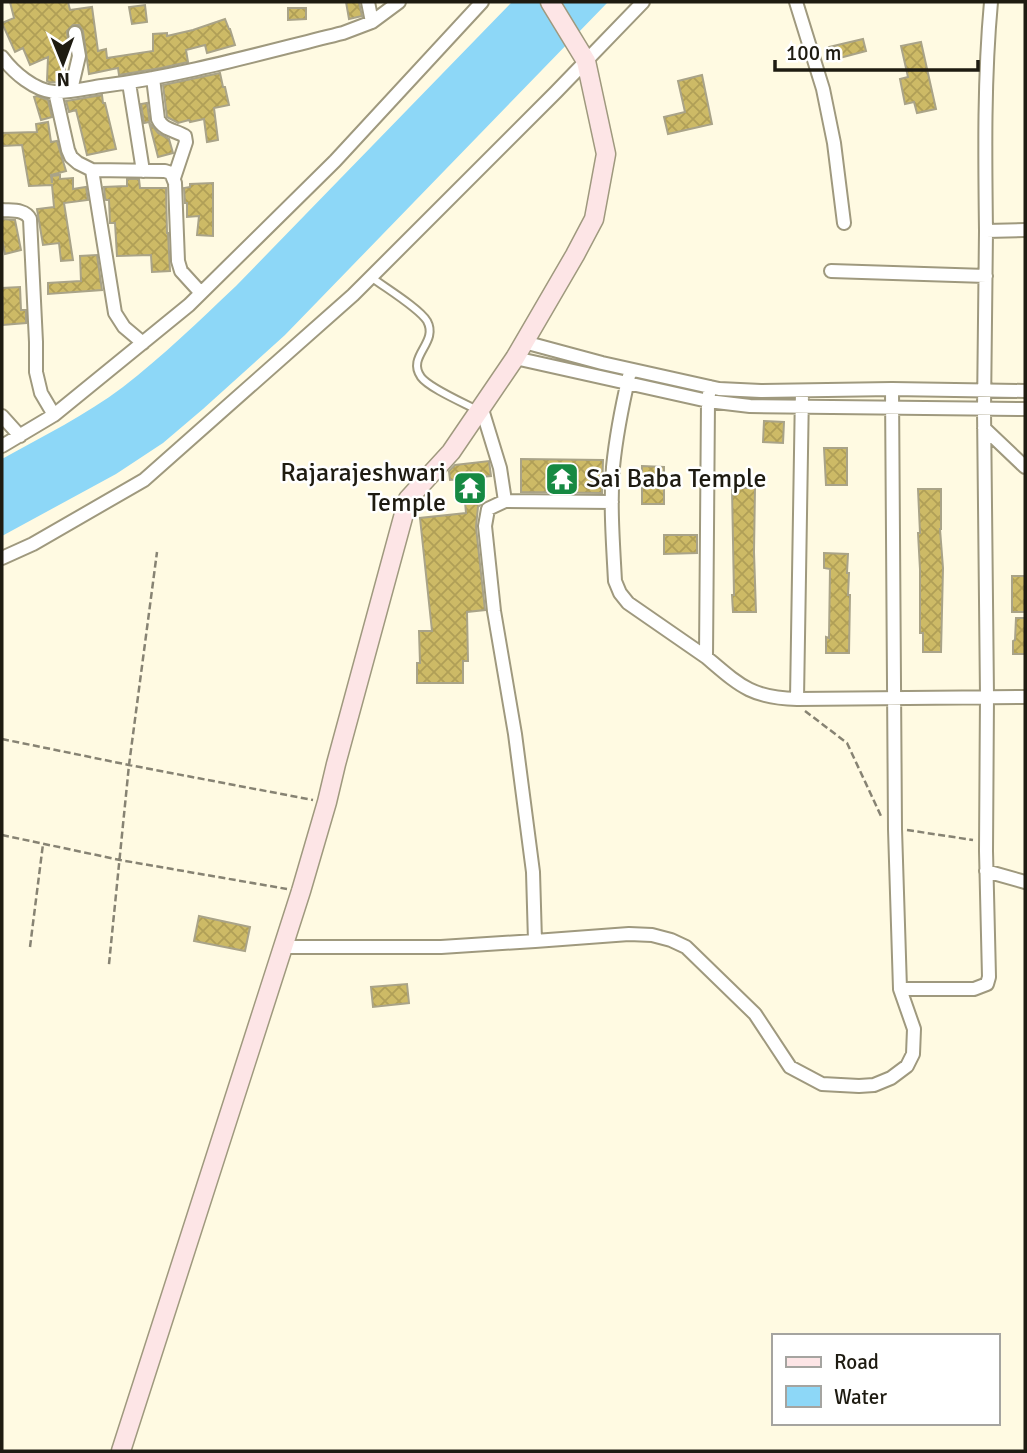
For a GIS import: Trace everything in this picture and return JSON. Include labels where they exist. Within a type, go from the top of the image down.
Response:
[{"type":"street","points":[[368,2],[372,22]]},
{"type":"street","points":[[2,57],[7,74],[55,92],[128,83],[343,33],[372,22],[399,2]]},
{"type":"street","points":[[2,446],[54,415],[201,293],[335,161],[482,2]]},
{"type":"street","points":[[121,1451],[301,891],[408,499],[451,452],[520,350],[594,219],[606,154],[583,56],[550,2]]},
{"type":"street","points":[[2,558],[33,544],[144,480],[353,295],[583,56],[643,2]]},
{"type":"street","points":[[796,2],[823,89],[834,143],[844,223]]},
{"type":"street","points":[[900,989],[974,989],[987,984],[989,977],[986,871],[984,132],[991,2]]},
{"type":"street","points":[[71,90],[79,56],[75,33]]},
{"type":"street","points":[[153,78],[160,124],[185,136],[186,142],[174,178]]},
{"type":"street","points":[[128,83],[143,172]]},
{"type":"street","points":[[55,92],[71,157],[83,166],[92,170],[171,173],[175,183],[178,261],[181,271],[201,293]]},
{"type":"street","points":[[92,170],[115,313],[124,327],[143,343]]},
{"type":"street","points":[[2,210],[20,211],[26,213],[30,219],[36,372],[41,393],[54,415]]},
{"type":"street","points":[[986,231],[1025,230]]},
{"type":"street","points":[[831,271],[986,276]]},
{"type":"street","points":[[520,350],[631,369],[710,387],[761,391],[1025,391]]},
{"type":"street","points":[[520,350],[627,384],[708,401],[750,406],[1025,409]]},
{"type":"street","points":[[631,369],[615,443],[612,502],[615,581],[628,603],[706,657],[745,688],[767,697],[1025,697]]},
{"type":"street","points":[[706,657],[710,387]]},
{"type":"street","points":[[283,947],[441,947],[629,934],[652,935],[686,947],[755,1014],[790,1067],[822,1084],[874,1085],[907,1066],[914,1054],[914,1029],[900,989],[895,829],[891,389]]},
{"type":"street","points":[[797,699],[802,391]]},
{"type":"street","points":[[480,408],[500,468],[505,501]]},
{"type":"street","points":[[2,416],[20,436]]},
{"type":"street","points":[[984,428],[1025,467]]},
{"type":"street","points":[[535,941],[533,873],[515,734],[494,611],[485,518],[488,509],[505,501],[612,502]]},
{"type":"street","points":[[986,871],[1025,882]]},
{"type":"lane","points":[[371,277],[421,313],[428,322],[430,337],[417,360],[421,377],[435,387],[480,408]]},
{"type":"path","points":[[109,964],[130,765],[157,552]]},
{"type":"path","points":[[2,739],[327,802]]},
{"type":"path","points":[[2,835],[120,860],[301,891]]},
{"type":"path","points":[[30,947],[43,844]]},
{"type":"water","points":[[512,2],[608,2],[285,335],[203,409],[163,443],[116,474],[2,536],[2,459],[94,407],[167,351],[236,286]]},
{"type":"building","points":[[10,2],[68,2],[70,10],[92,7],[98,51],[106,49],[107,58],[153,51],[153,34],[167,33],[167,36],[225,19],[235,45],[207,53],[205,45],[186,50],[188,62],[161,68],[119,75],[118,68],[89,74],[83,31],[79,25],[73,25],[67,31],[69,51],[66,52],[64,83],[49,82],[48,57],[30,65],[23,48],[15,52],[2,23],[14,18]]},
{"type":"building","points":[[346,2],[359,2],[362,16],[349,19]]},
{"type":"building","points":[[145,5],[147,22],[132,24],[129,7]]},
{"type":"building","points":[[288,8],[306,8],[306,19],[288,20]]},
{"type":"building","points":[[863,39],[866,51],[832,60],[829,47]]},
{"type":"building","points":[[921,42],[936,109],[917,113],[914,102],[905,104],[900,79],[908,77],[901,46]]},
{"type":"building","points":[[220,73],[229,105],[214,108],[218,140],[207,142],[204,119],[178,123],[167,117],[163,85]]},
{"type":"building","points":[[702,75],[712,124],[668,134],[664,117],[685,112],[678,81]]},
{"type":"building","points":[[102,95],[116,149],[87,155],[76,110],[69,112],[66,101]]},
{"type":"building","points":[[34,97],[48,100],[52,117],[41,120]]},
{"type":"building","points":[[147,103],[150,123],[158,133],[169,139],[173,153],[158,157],[149,122],[144,123],[141,104]]},
{"type":"building","points":[[48,122],[51,142],[57,141],[66,171],[51,175],[52,183],[52,176],[60,175],[60,179],[73,178],[73,189],[86,187],[88,200],[64,203],[73,260],[61,261],[59,243],[43,245],[37,209],[54,207],[52,185],[29,186],[22,145],[2,146],[2,133],[37,132],[36,124]]},
{"type":"building","points":[[127,179],[139,179],[140,188],[166,188],[170,271],[152,272],[151,255],[117,256],[115,223],[110,223],[109,200],[105,198],[104,187],[127,186]]},
{"type":"building","points":[[213,183],[213,236],[197,235],[199,216],[187,217],[184,188],[190,187],[190,184]]},
{"type":"building","points":[[2,219],[15,220],[21,250],[5,254]]},
{"type":"building","points":[[97,255],[102,290],[48,294],[48,283],[81,281],[80,256]]},
{"type":"building","points":[[20,287],[21,310],[26,310],[26,323],[3,325],[2,288]]},
{"type":"building","points":[[764,421],[784,422],[783,443],[763,442]]},
{"type":"building","points":[[824,448],[847,448],[847,485],[826,485]]},
{"type":"building","name":"Sai Baba Temple","points":[[521,459],[603,460],[602,493],[521,492]]},
{"type":"building","points":[[489,461],[491,476],[480,477],[482,503],[478,507],[476,527],[485,610],[467,612],[468,661],[463,661],[463,683],[417,683],[417,663],[420,663],[419,631],[432,631],[420,518],[466,513],[463,479],[450,480],[449,471],[455,465]]},
{"type":"building","points":[[642,466],[664,467],[664,504],[642,504]]},
{"type":"building","points":[[732,488],[755,488],[756,612],[733,612]]},
{"type":"building","points":[[918,489],[941,489],[941,652],[923,652],[923,633],[920,633]]},
{"type":"building","points":[[664,535],[697,535],[697,553],[664,554]]},
{"type":"building","points":[[824,553],[848,554],[849,653],[826,653],[826,637],[829,638],[830,569],[824,568]]},
{"type":"building","points":[[1012,576],[1025,576],[1025,612],[1012,612]]},
{"type":"building","points":[[1016,618],[1025,618],[1025,654],[1013,654]]},
{"type":"building","points":[[199,916],[250,927],[245,951],[194,941]]},
{"type":"building","points":[[407,984],[409,1003],[373,1007],[371,987]]},
{"type":"place","name":"Sai Baba Temple","points":[[562,479]]},
{"type":"place","name":"Rajarajeshwari Temple","points":[[470,488]]}]
